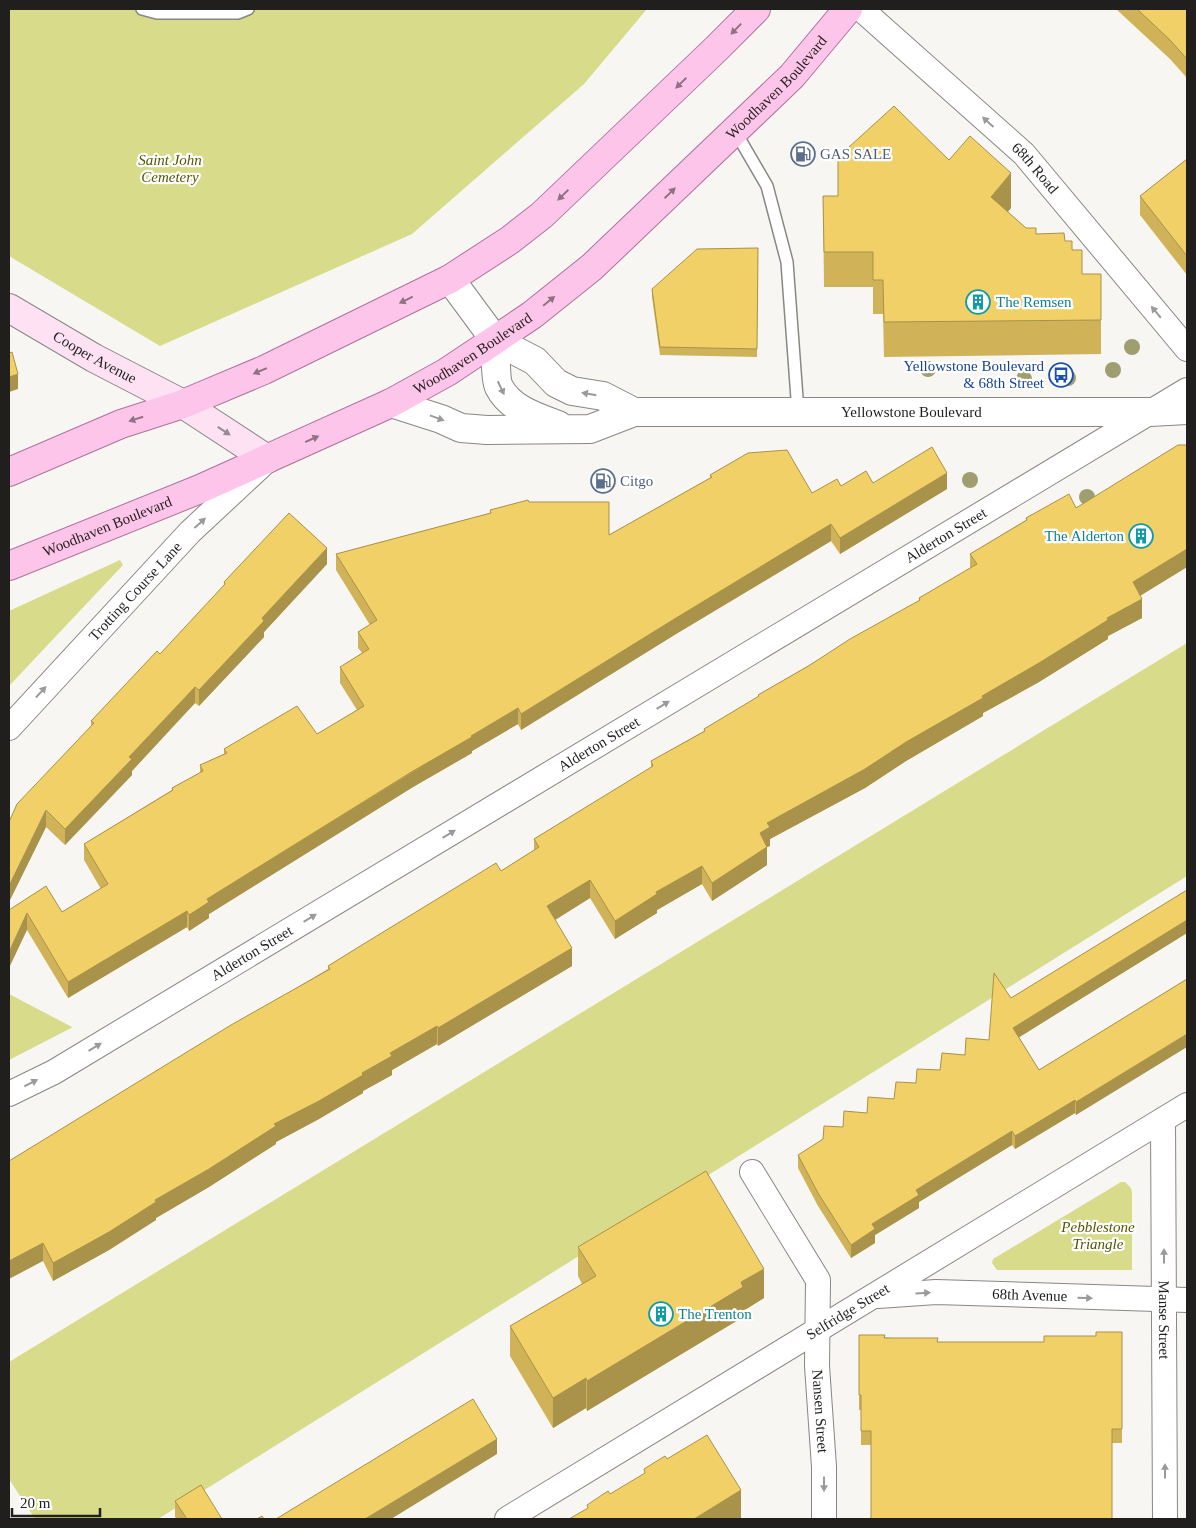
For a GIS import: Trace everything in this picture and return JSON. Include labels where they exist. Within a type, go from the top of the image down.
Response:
[{"type":"main road","points":[[9,472],[121,424],[183,404],[264,370],[450,279],[510,240],[542,215],[756,9]]},
{"type":"main road","name":"Woodhaven Boulevard","points":[[9,566],[200,489],[391,403],[447,372],[496,340],[532,315],[592,267],[792,76],[848,9]]},
{"type":"main road","name":"Cooper Avenue","points":[[9,308],[102,362],[183,404],[267,459]]},
{"type":"street","name":"68th Road","points":[[861,9],[1024,154],[1187,349]]},
{"type":"street","name":"Yellowstone Boulevard","points":[[450,279],[496,340],[535,361],[556,383],[572,391],[603,396],[634,412]]},
{"type":"street","name":"Yellowstone Boulevard","points":[[496,340],[498,386],[506,396],[520,408],[539,418],[571,430]]},
{"type":"street","name":"Alderton Street","points":[[9,1094],[54,1072],[1187,390]]},
{"type":"street","name":"Yellowstone Boulevard","points":[[391,403],[441,419],[460,428],[486,430],[590,429],[634,412],[1150,412],[1187,410]]},
{"type":"street","name":"Trotting Course Lane","points":[[9,728],[190,532],[267,459]]},
{"type":"street","name":"Selfridge Street","points":[[507,1519],[1187,1105]]},
{"type":"street","name":"Manse Street","points":[[1163,1120],[1166,1519]]},
{"type":"street","name":"Nansen Street","points":[[752,1172],[818,1280],[817,1330],[824,1467],[824,1519]]},
{"type":"street","name":"68th Avenue","points":[[874,1296],[936,1292],[1187,1300]]},
{"type":"lane","points":[[142,9],[157,13],[238,14],[248,9]]},
{"type":"lane","points":[[735,130],[767,186],[787,262],[798,412]]},
{"type":"green space","name":"Saint John Cemetery","points":[[9,9],[647,9],[584,84],[412,234],[160,346],[9,256]]},
{"type":"green space","points":[[120,560],[123,565],[9,686],[9,611]]},
{"type":"green space","points":[[1187,643],[1187,876],[158,1519],[35,1519],[9,1479],[9,1362]]},
{"type":"green space","points":[[9,994],[72,1027],[73,1027],[9,1060]]},
{"type":"green space","name":"Pebblestone Triangle","points":[[1121,1182],[1125,1182],[1131,1188],[1132,1193],[1132,1270],[997,1270],[992,1263],[993,1259]]},
{"type":"building","points":[[1137,9],[1187,9],[1187,59],[1170,40]]},
{"type":"building","points":[[894,106],[949,160],[970,136],[1011,173],[991,197],[1026,228],[1036,228],[1036,234],[1064,233],[1065,241],[1072,241],[1072,250],[1082,250],[1082,274],[1101,274],[1101,320],[884,322],[883,280],[873,280],[873,252],[824,252],[823,196],[838,196],[838,157]]},
{"type":"building","points":[[1187,159],[1187,256],[1140,196]]},
{"type":"building","points":[[758,248],[757,349],[660,347],[652,289],[697,249]]},
{"type":"building","points":[[12,352],[18,374],[9,377],[9,353]]},
{"type":"building","points":[[1178,445],[1187,445],[1187,549],[1133,582],[1142,599],[1107,618],[1108,620],[982,696],[983,698],[906,742],[865,769],[767,823],[770,827],[760,833],[767,847],[712,883],[702,866],[656,892],[657,894],[615,921],[590,880],[547,906],[572,948],[438,1028],[437,1026],[390,1053],[392,1056],[319,1101],[274,1124],[276,1126],[209,1169],[155,1200],[156,1202],[109,1232],[53,1263],[43,1243],[9,1261],[9,1161],[231,1025],[330,969],[328,966],[496,863],[501,871],[539,847],[534,839],[653,766],[651,761],[705,731],[704,729],[758,695],[850,639],[920,600],[919,598],[977,564],[970,554],[1027,520],[1026,518],[1069,494],[1076,508]]},
{"type":"building","points":[[932,447],[947,473],[840,538],[831,524],[521,714],[518,708],[413,771],[207,899],[209,902],[189,915],[187,911],[68,982],[27,913],[9,952],[9,910],[46,886],[62,912],[108,884],[84,844],[173,790],[172,788],[203,771],[200,765],[227,753],[224,749],[297,706],[317,734],[364,706],[340,667],[369,649],[358,632],[377,620],[336,554],[491,513],[490,510],[528,500],[529,502],[609,502],[609,535],[712,477],[710,475],[748,453],[787,450],[812,493],[837,479],[841,486],[866,471],[873,483]]},
{"type":"building","points":[[289,513],[327,548],[262,618],[264,621],[199,690],[195,687],[129,757],[132,759],[65,829],[46,810],[9,886],[9,822],[17,804],[94,723],[91,721],[157,651],[160,654]]},
{"type":"building","points":[[1187,890],[1187,920],[1013,1028],[1039,1070],[1187,979],[1187,1034],[1076,1102],[1075,1100],[1015,1136],[1012,1131],[916,1190],[919,1195],[872,1224],[875,1229],[851,1245],[818,1193],[798,1155],[823,1139],[824,1126],[843,1127],[844,1111],[867,1113],[868,1097],[894,1099],[896,1082],[916,1083],[917,1069],[940,1070],[942,1053],[965,1055],[966,1038],[989,1040],[994,973],[1011,998]]},
{"type":"building","name":"The Trenton","points":[[706,1171],[764,1269],[741,1282],[743,1287],[587,1381],[586,1378],[553,1398],[510,1326],[596,1276],[578,1247]]},
{"type":"building","points":[[1096,1332],[1122,1332],[1122,1429],[1112,1429],[1112,1519],[871,1519],[871,1431],[861,1431],[859,1335],[885,1335],[884,1338],[938,1338],[937,1342],[1044,1342],[1044,1336],[1096,1336]]},
{"type":"building","points":[[473,1399],[497,1439],[365,1519],[276,1519]]},
{"type":"building","points":[[707,1435],[741,1490],[694,1519],[569,1519],[588,1508],[587,1505],[608,1491],[610,1494],[645,1473],[644,1469],[665,1456],[667,1459]]},
{"type":"building","points":[[201,1485],[222,1519],[187,1519],[175,1501]]},
{"type":"place","name":"GAS SALE","points":[[803,154]]},
{"type":"place","name":"The Remsen","points":[[978,302]]},
{"type":"place","name":"Yellowstone Boulevard & 68th Street","points":[[1061,375]]},
{"type":"place","name":"Citgo","points":[[603,481]]},
{"type":"place","name":"The Alderton","points":[[1141,536]]},
{"type":"place","name":"The Trenton","points":[[661,1314]]}]
